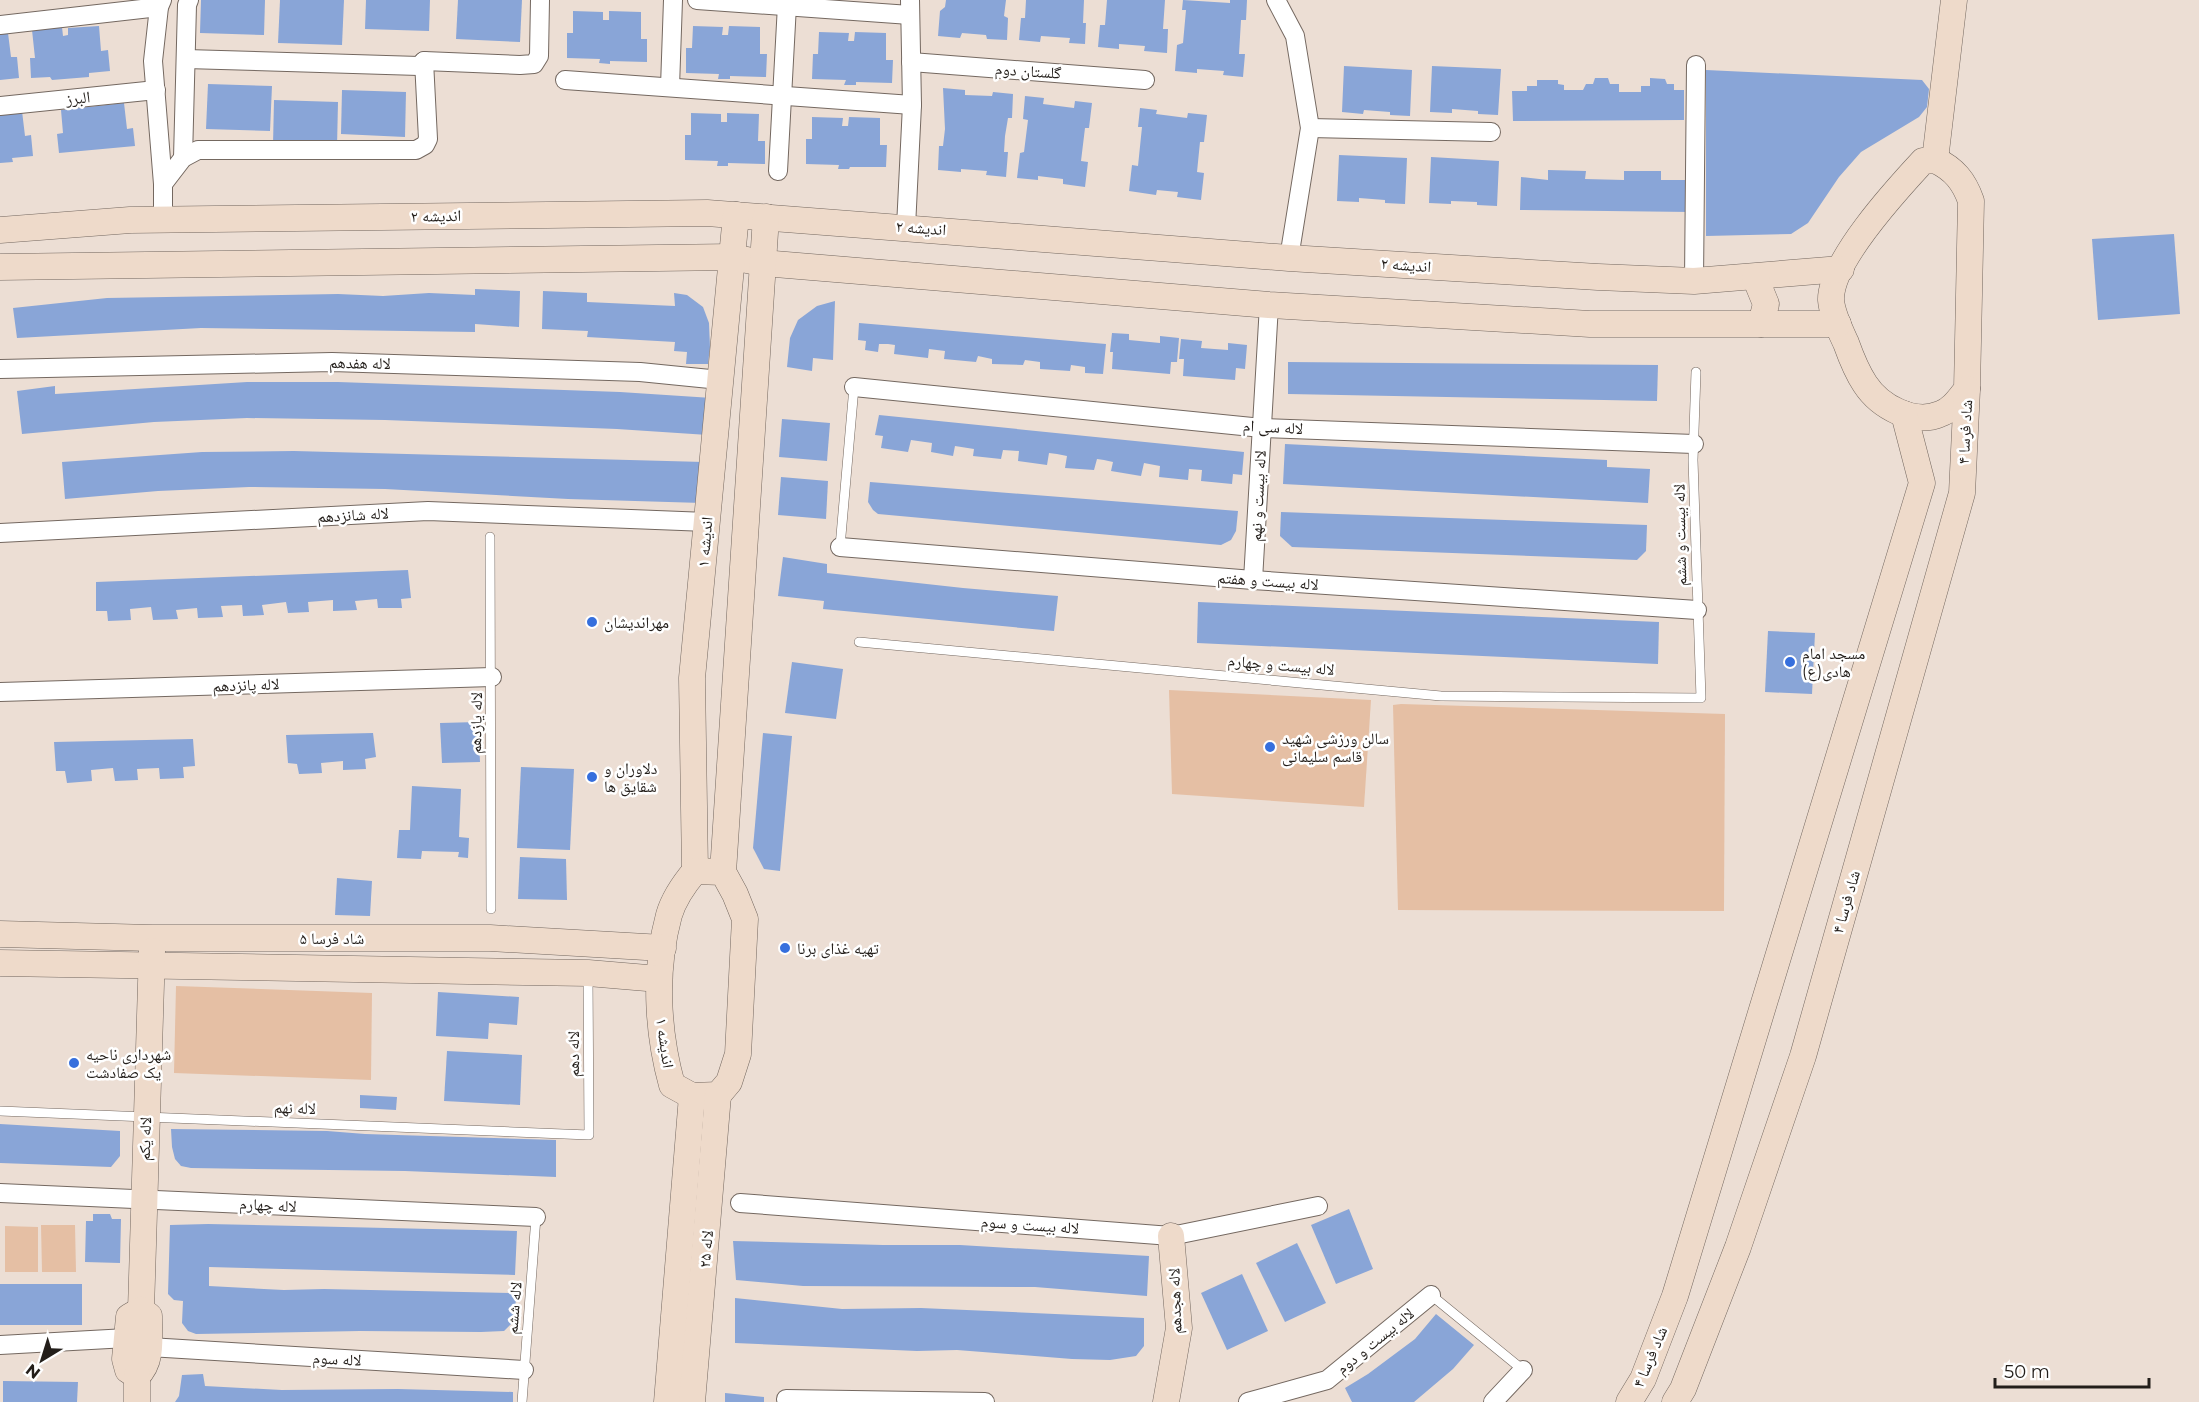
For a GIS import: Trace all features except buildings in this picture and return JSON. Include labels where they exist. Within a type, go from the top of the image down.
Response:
[{"type":"street","points":[[183,158],[189,0]]},
{"type":"street","points":[[186,59],[419,66],[424,61],[534,64],[539,56],[540,0]]},
{"type":"street","points":[[670,87],[673,0]]},
{"type":"street","points":[[697,0],[910,8],[912,105],[906,227]]},
{"type":"street","points":[[1276,0],[1295,36],[1310,128],[1289,258]]},
{"type":"street","points":[[1954,0],[1935,160],[1923,161],[1898,188],[1852,248],[1837,276],[1831,299],[1838,324],[1866,385],[1886,405],[1904,414],[1921,417],[1940,414],[1954,405],[1967,389]]},
{"type":"street","points":[[0,25],[160,3],[153,61],[163,184],[163,219]]},
{"type":"street","points":[[778,171],[787,5]]},
{"type":"street","points":[[163,184],[183,158],[198,150],[416,150],[425,145],[428,139],[424,61]]},
{"type":"street","name":"گلستان دوم","points":[[911,62],[1145,80]]},
{"type":"street","points":[[1694,281],[1696,65]]},
{"type":"street","points":[[566,80],[912,105]]},
{"type":"street","name":"البرز","points":[[0,106],[156,90]]},
{"type":"street","points":[[1310,128],[1491,132]]},
{"type":"street","name":"شاد فرسا ۴","points":[[1675,1402],[1683,1389],[1738,1247],[1803,1056],[1962,494],[1971,201],[1959,176],[1947,165],[1935,160]]},
{"type":"street","name":"اندیشه ۲","points":[[0,230],[163,219],[707,213],[1289,258],[1598,277],[1694,281],[1841,269]]},
{"type":"street","name":"اندیشه ۱","points":[[692,1096],[672,1085],[663,1052],[659,979],[670,914],[680,891],[695,871],[692,678],[736,215]]},
{"type":"street","points":[[692,1096],[718,1095],[729,1082],[738,1054],[745,919],[723,872],[766,218]]},
{"type":"street","points":[[0,267],[732,257],[762,263],[1269,305],[1590,324],[1838,324]]},
{"type":"street","points":[[1755,276],[1766,304],[1761,324]]},
{"type":"street","name":"لاله بیست و نهم","points":[[1253,580],[1269,305]]},
{"type":"street","name":"لاله هفدهم","points":[[0,369],[332,362],[640,372],[720,380]]},
{"type":"street","name":"لاله سی ام","points":[[854,387],[1262,428],[1694,444]]},
{"type":"street","name":"شاد فرسا ۴","points":[[1629,1402],[1643,1379],[1675,1296],[1922,483],[1904,414]]},
{"type":"street","name":"لاله شانزدهم","points":[[0,533],[428,511],[707,522]]},
{"type":"street","name":"لاله بیست و هفتم","points":[[840,547],[1253,580],[1697,610]]},
{"type":"street","name":"لاله پانزدهم","points":[[0,693],[492,677]]},
{"type":"street","points":[[695,871],[723,872]]},
{"type":"street","name":"شاد فرسا ۵","points":[[0,934],[152,939],[490,938],[663,948]]},
{"type":"street","name":"لاله یکم","points":[[138,1343],[149,1316],[141,1310],[152,939]]},
{"type":"street","name":"شاد فرسا ۵","points":[[0,963],[588,973],[659,979]]},
{"type":"street","name":"لاله ۲۵","points":[[692,1402],[718,1095]]},
{"type":"street","name":"لاله ۲۵","points":[[667,1402],[692,1096]]},
{"type":"street","points":[[685,1175],[692,1170],[700,1169],[712,1178]]},
{"type":"street","name":"لاله چهارم","points":[[0,1193],[536,1217]]},
{"type":"street","name":"لاله بیست و سوم","points":[[740,1203],[1171,1236],[1318,1206]]},
{"type":"street","name":"لاله هجدهم","points":[[1166,1402],[1179,1328],[1171,1236]]},
{"type":"street","name":"لاله بیست و دوم","points":[[1248,1402],[1327,1380],[1431,1295]]},
{"type":"street","points":[[137,1402],[137,1376],[128,1370],[125,1359],[138,1343]]},
{"type":"street","name":"لاله سوم","points":[[0,1345],[138,1343],[524,1370]]},
{"type":"street","points":[[1493,1402],[1523,1370]]},
{"type":"street","points":[[785,1400],[984,1402]]},
{"type":"lane","name":"لاله بیست و ششم","points":[[1696,372],[1694,444],[1701,698]]},
{"type":"lane","points":[[840,547],[854,387]]},
{"type":"lane","name":"لاله یازدهم","points":[[490,537],[491,909]]},
{"type":"lane","name":"لاله بیست و چهارم","points":[[859,642],[1441,696],[1701,698]]},
{"type":"lane","name":"لاله دهم","points":[[588,973],[589,1135]]},
{"type":"lane","name":"لاله نهم","points":[[0,1112],[589,1135]]},
{"type":"lane","name":"لاله ششم","points":[[522,1402],[536,1217]]},
{"type":"lane","points":[[1431,1295],[1523,1370]]},
{"type":"shaded area","name":"سالن ورزشی شهید قاسم سلیمانی","points":[[1169,690],[1371,700],[1364,807],[1172,794]]},
{"type":"shaded area","points":[[1393,705],[1725,714],[1724,911],[1398,910]]},
{"type":"shaded area","points":[[176,986],[372,993],[371,1080],[174,1073]]},
{"type":"shaded area","points":[[41,1225],[75,1225],[76,1272],[42,1272]]},
{"type":"shaded area","points":[[5,1226],[38,1227],[38,1272],[5,1272]]},
{"type":"place","name":"مهراندیشان","points":[[592,622]]},
{"type":"place","name":"مسجد امام هادی(ع)","points":[[1790,662]]},
{"type":"place","name":"سالن ورزشی شهید قاسم سلیمانی","points":[[1270,747]]},
{"type":"place","name":"دلاوران و شقایق ها","points":[[592,777]]},
{"type":"place","name":"تهیه غذای برنا","points":[[785,948]]},
{"type":"place","name":"شهرداری ناحیه یک صفادشت","points":[[74,1063]]}]
